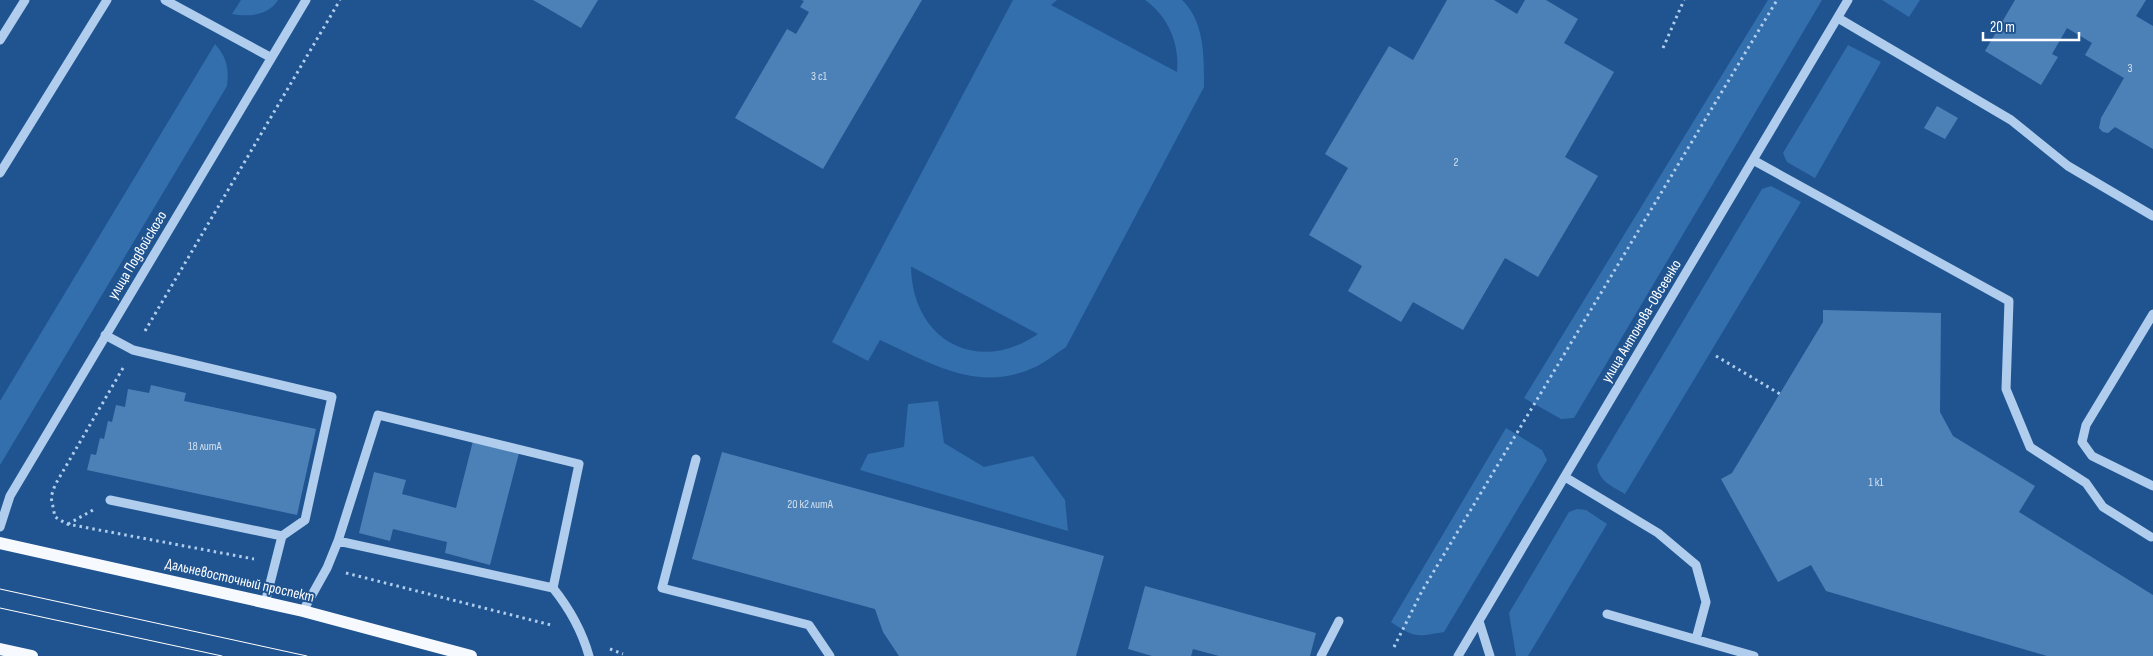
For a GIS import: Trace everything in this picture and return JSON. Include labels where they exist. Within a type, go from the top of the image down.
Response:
[{"type":"main road","name":"Дальневосточный проспект","points":[[0,543],[303,611],[471,656]]},
{"type":"main road","points":[[0,649],[32,656]]},
{"type":"street","points":[[0,40],[25,0]]},
{"type":"street","points":[[0,173],[107,0]]},
{"type":"street","points":[[165,0],[270,58]]},
{"type":"street","name":"улица Подвойского","points":[[0,527],[10,496],[306,0]]},
{"type":"street","name":"улица Антонова-Овсеенко","points":[[1458,656],[1848,0]]},
{"type":"street","points":[[1838,18],[2011,120],[2068,166],[2153,216]]},
{"type":"street","points":[[1754,160],[2009,300],[2006,389],[2030,447],[2086,483],[2103,507],[2152,538]]},
{"type":"street","points":[[2153,314],[2086,425],[2082,442],[2092,456],[2153,486]]},
{"type":"street","points":[[105,335],[134,350],[332,398],[305,520],[282,536],[265,603]]},
{"type":"street","points":[[303,611],[327,568],[338,541],[378,415],[579,464],[553,588]]},
{"type":"street","points":[[696,460],[662,588],[809,625],[830,656]]},
{"type":"street","points":[[1565,477],[1658,533],[1696,565],[1706,602],[1696,639]]},
{"type":"street","points":[[110,500],[282,536]]},
{"type":"street","points":[[338,541],[553,588],[565,603],[584,640],[589,656]]},
{"type":"street","points":[[1607,614],[1754,656]]},
{"type":"street","points":[[1321,656],[1339,621]]},
{"type":"street","points":[[1479,621],[1490,656]]},
{"type":"path","points":[[276,561],[67,524],[55,516],[51,497],[55,485],[340,0]]},
{"type":"path","points":[[1663,48],[1684,0]]},
{"type":"path","points":[[1394,647],[1422,591],[1777,0]]},
{"type":"path","points":[[1716,356],[1780,394]]},
{"type":"path","points":[[67,524],[110,500]]},
{"type":"path","points":[[327,568],[547,623],[584,640],[623,654]]},
{"type":"shaded area","points":[[241,0],[278,0],[269,9],[257,14],[232,14]]},
{"type":"shaded area","points":[[1013,0],[1057,0],[1051,5],[1177,72],[1176,51],[1171,32],[1160,14],[1145,0],[1182,0],[1190,9],[1199,29],[1203,52],[1204,87],[1066,347],[1033,368],[1012,375],[993,377],[973,376],[936,366],[880,340],[868,361],[832,342]],"holes":[[[912,267],[1038,334],[1015,346],[993,352],[971,351],[952,344],[936,331],[923,314],[914,293]]]},
{"type":"shaded area","points":[[1768,0],[1822,0],[1574,418],[1561,419],[1524,398]]},
{"type":"shaded area","points":[[1882,0],[1920,0],[1909,17]]},
{"type":"shaded area","points":[[215,44],[226,64],[228,74],[227,86],[0,465],[0,401]]},
{"type":"shaded area","points":[[1848,45],[1881,62],[1815,178],[1787,162],[1783,153]]},
{"type":"shaded area","points":[[1771,186],[1801,202],[1625,494],[1603,480],[1597,465],[1762,189]]},
{"type":"shaded area","points":[[938,401],[944,443],[984,467],[1033,456],[1065,500],[1068,531],[860,470],[868,454],[904,447],[908,404]]},
{"type":"shaded area","points":[[1506,428],[1542,450],[1547,460],[1444,632],[1427,635],[1411,634],[1391,622]]},
{"type":"shaded area","points":[[1577,509],[1586,510],[1607,524],[1528,656],[1516,656],[1509,613],[1569,512]]},
{"type":"building","points":[[533,0],[598,0],[581,28]]},
{"type":"building","points":[[801,0],[922,0],[823,169],[735,118],[787,29],[796,34],[809,12],[800,7],[804,1]]},
{"type":"building","points":[[1447,0],[1494,0],[1517,14],[1525,0],[1546,0],[1578,19],[1564,43],[1614,72],[1565,157],[1598,176],[1538,277],[1505,258],[1463,330],[1413,302],[1401,322],[1348,291],[1362,266],[1309,235],[1348,168],[1325,154],[1389,46],[1413,60]]},
{"type":"building","points":[[2015,0],[2146,0],[2136,16],[2153,26],[2153,149],[2115,127],[2108,133],[2103,132],[2099,128],[2101,118],[2124,78],[2085,55],[2092,43],[2067,28],[2052,54],[2058,57],[2041,85],[1985,51]]},
{"type":"building","points":[[1937,106],[1958,118],[1945,139],[1924,128]]},
{"type":"building","points":[[1823,310],[1941,313],[1940,412],[1953,436],[2035,486],[2019,512],[2153,595],[2153,656],[2047,656],[1826,591],[1811,565],[1778,582],[1721,479],[1732,473],[1823,322]]},
{"type":"building","points":[[151,385],[186,393],[184,401],[316,429],[297,515],[87,470],[91,454],[96,455],[100,438],[104,439],[108,421],[112,422],[116,405],[125,407],[128,389],[149,393]]},
{"type":"building","points":[[473,441],[519,453],[490,565],[445,553],[447,542],[393,529],[390,541],[359,533],[374,472],[406,480],[402,494],[456,508]]},
{"type":"building","points":[[722,452],[1104,556],[1076,656],[899,656],[883,632],[875,609],[692,559]]},
{"type":"building","points":[[1145,586],[1316,633],[1310,656],[1219,656],[1193,649],[1191,656],[1152,656],[1128,649]]},
{"type":"tram line","points":[[0,589],[307,656]]},
{"type":"tram line","points":[[0,608],[222,656]]}]
